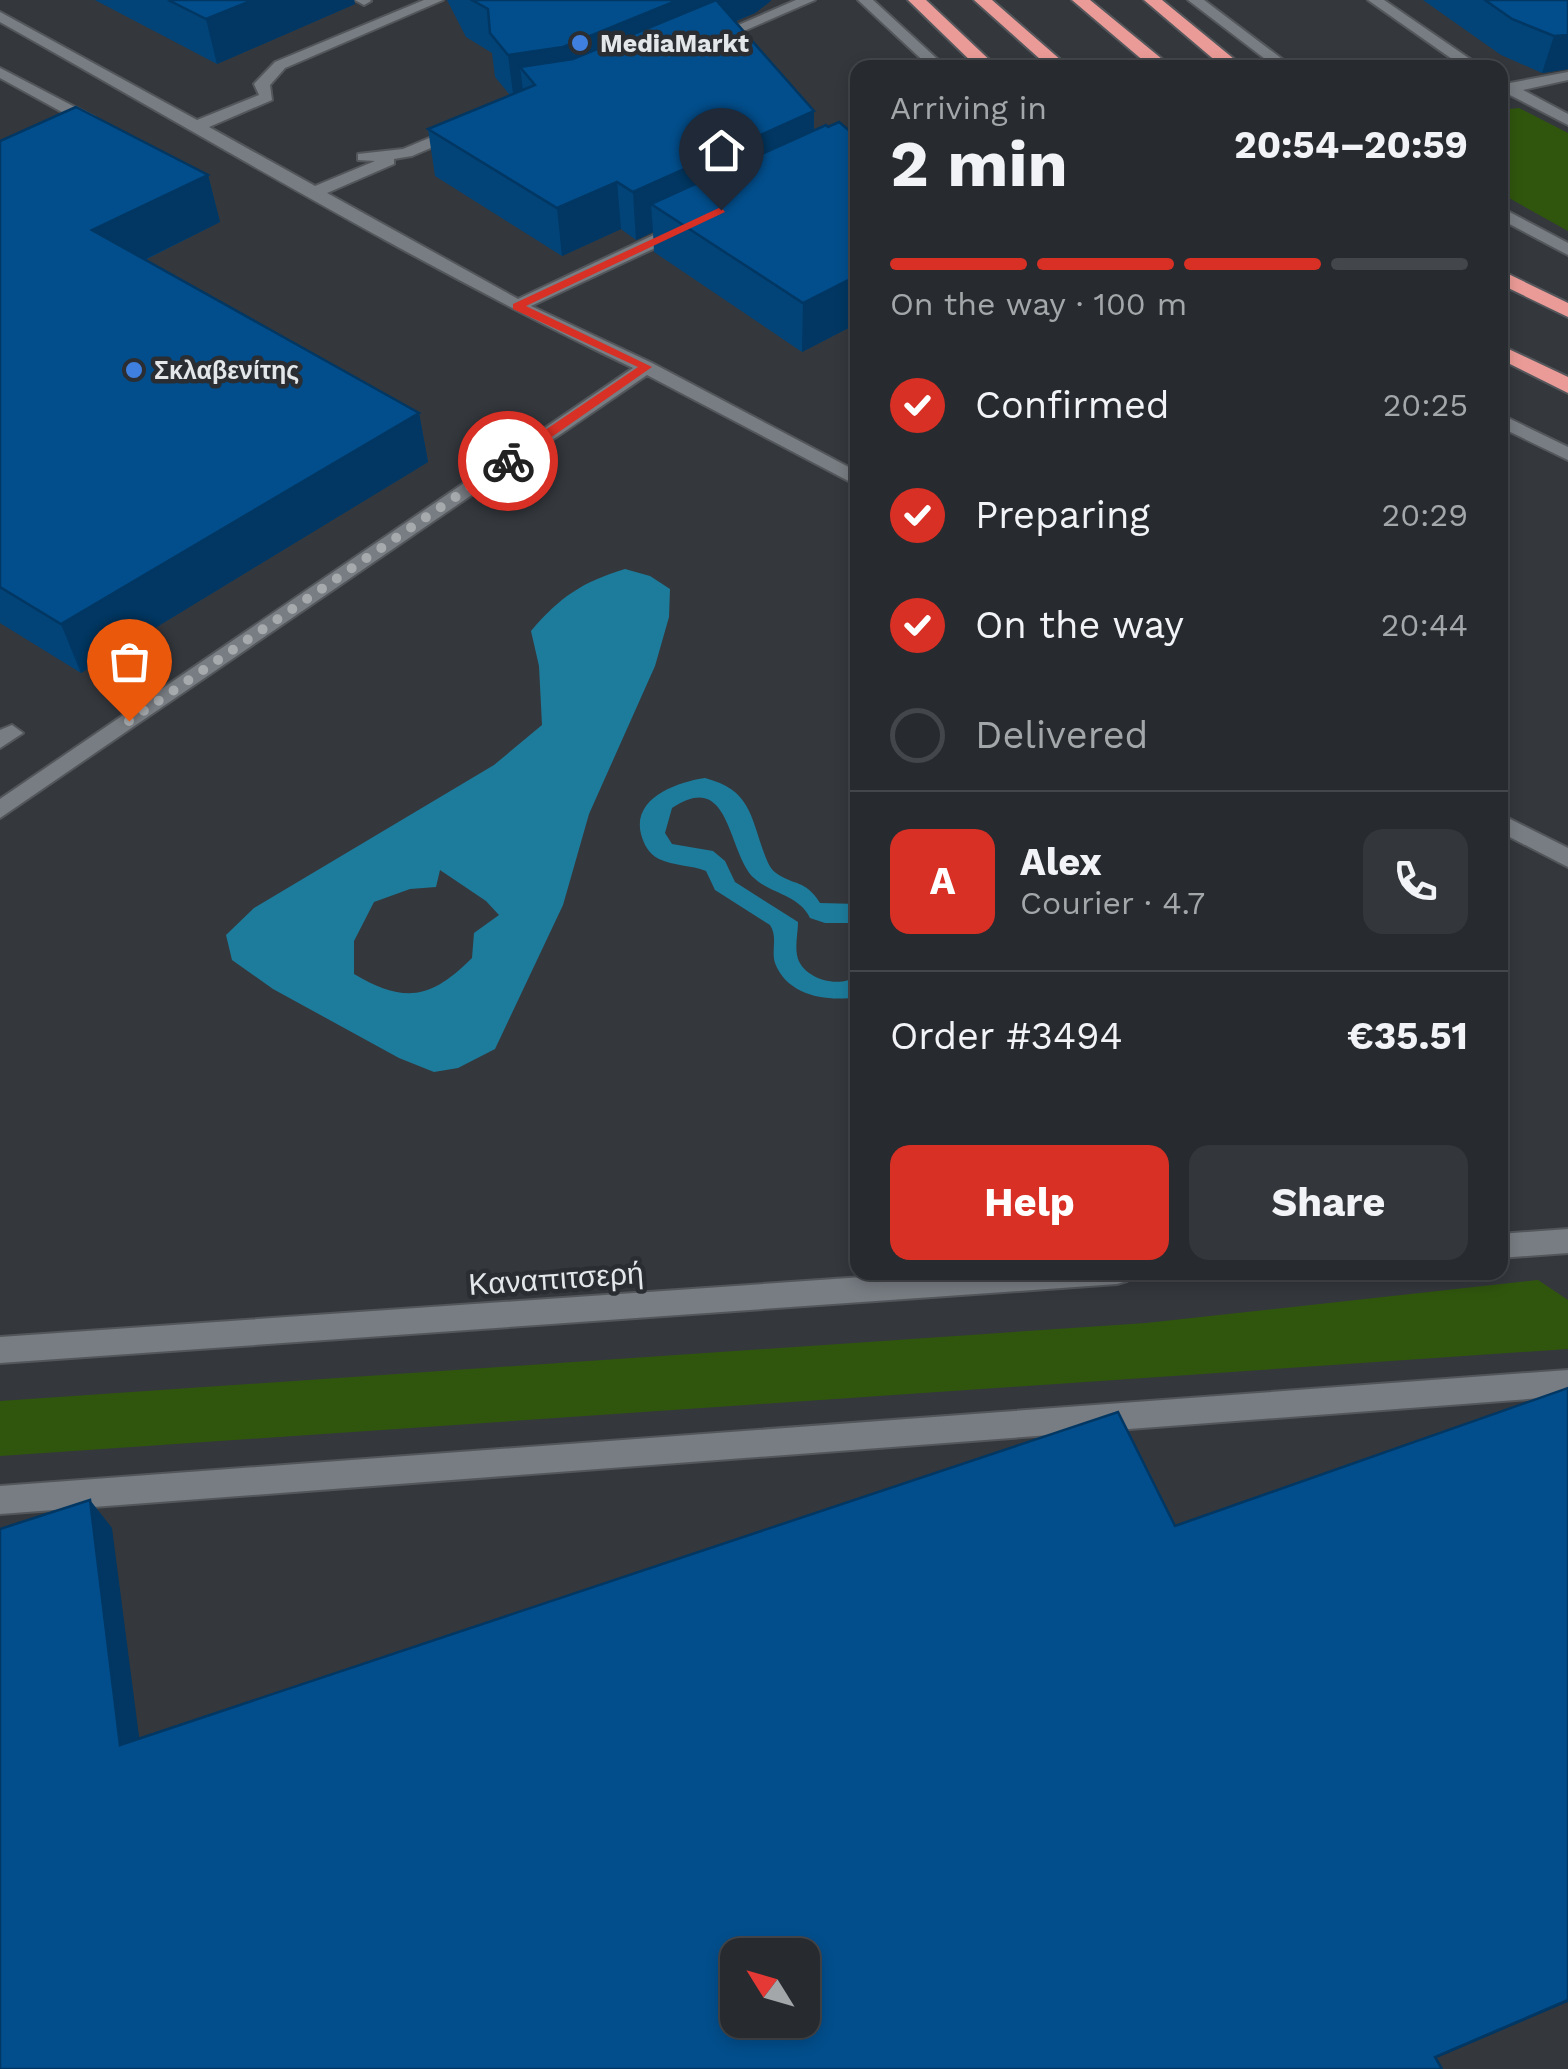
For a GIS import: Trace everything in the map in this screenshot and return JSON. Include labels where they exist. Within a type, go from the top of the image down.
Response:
[{"type":"highway","points":[[916,0],[980,60]]},
{"type":"highway","points":[[982,0],[1052,60]]},
{"type":"highway","points":[[1080,0],[1154,60]]},
{"type":"highway","points":[[1152,0],[1226,60]]},
{"type":"highway","points":[[1508,279],[1568,312]]},
{"type":"highway","points":[[1508,358],[1564,384]]},
{"type":"street","points":[[194,127],[267,96],[262,84],[280,65],[436,0]]},
{"type":"street","points":[[865,0],[931,60]]},
{"type":"street","points":[[1195,0],[1276,60]]},
{"type":"street","points":[[1374,0],[1464,60]]},
{"type":"street","points":[[692,48],[799,2]]},
{"type":"street","points":[[0,16],[517,306],[646,367],[850,476]]},
{"type":"street","points":[[0,72],[89,120],[94,127],[85,144]]},
{"type":"street","points":[[1508,86],[1568,76]]},
{"type":"street","points":[[1508,90],[1568,120]]},
{"type":"street","points":[[312,193],[480,122]]},
{"type":"street","points":[[364,157],[406,153]]},
{"type":"street","points":[[1508,216],[1568,250]]},
{"type":"street","points":[[517,306],[696,222]]},
{"type":"street","points":[[0,810],[646,367]]},
{"type":"street","points":[[1508,424],[1568,454]]},
{"type":"street","points":[[1508,826],[1568,858]]},
{"type":"street","points":[[1508,1245],[1568,1241]]},
{"type":"street","name":"Καναπιτσερή","points":[[0,1350],[1002,1280]]},
{"type":"street","points":[[0,1500],[1568,1383]]},
{"type":"green space","points":[[1519,108],[1568,133],[1568,231],[1508,197],[1508,109]]},
{"type":"green space","points":[[1538,1280],[1568,1300],[1568,1349],[0,1456],[0,1401],[1146,1323]]},
{"type":"water","points":[[625,569],[650,576],[670,589],[669,617],[655,666],[589,814],[563,905],[495,1049],[458,1068],[434,1072],[399,1058],[273,989],[232,960],[226,935],[254,908],[494,765],[542,725],[539,666],[531,631],[573,592]],"holes":[[[440,870],[486,901],[499,915],[474,933],[472,958],[443,982],[417,993],[403,993],[354,974],[354,941],[374,902],[410,889],[436,887]]]},
{"type":"water","points":[[705,778],[731,789],[746,805],[774,871],[804,886],[820,903],[850,904],[850,923],[825,923],[810,918],[792,899],[754,878],[717,806],[706,798],[691,798],[672,808],[665,833],[672,844],[713,851],[725,861],[735,882],[798,922],[796,943],[800,963],[822,980],[850,979],[850,997],[821,997],[789,983],[775,963],[770,925],[715,890],[706,871],[665,861],[647,849],[641,834],[643,811],[659,794]]},
{"type":"building","points":[[168,0],[253,0],[206,19]]},
{"type":"building","points":[[472,0],[678,0],[563,47],[508,55],[490,33],[488,9]]},
{"type":"building","points":[[716,0],[814,111],[633,192],[617,182],[557,208],[428,129],[535,85],[520,67],[573,59]]},
{"type":"building","points":[[1485,0],[1568,0],[1568,35],[1554,36],[1512,19]]},
{"type":"building","name":"Σκλαβενίτης","points":[[76,107],[208,175],[92,230],[419,413],[61,624],[0,587],[0,141]]},
{"type":"building","points":[[839,122],[850,131],[850,279],[803,303],[651,204],[826,125]]},
{"type":"building","points":[[1568,1388],[1568,2000],[1435,2057],[1442,2069],[0,2069],[0,1529],[90,1500],[120,1745],[1118,1412],[1175,1526]]},
{"type":"way so far","points":[[129,721],[508,461]]},
{"type":"place","name":"MediaMarkt","points":[[580,43]]},
{"type":"place","name":"Σκλαβενίτης","points":[[134,370]]},
{"type":"route","points":[[508,461],[646,367],[517,306],[721,210]]}]
